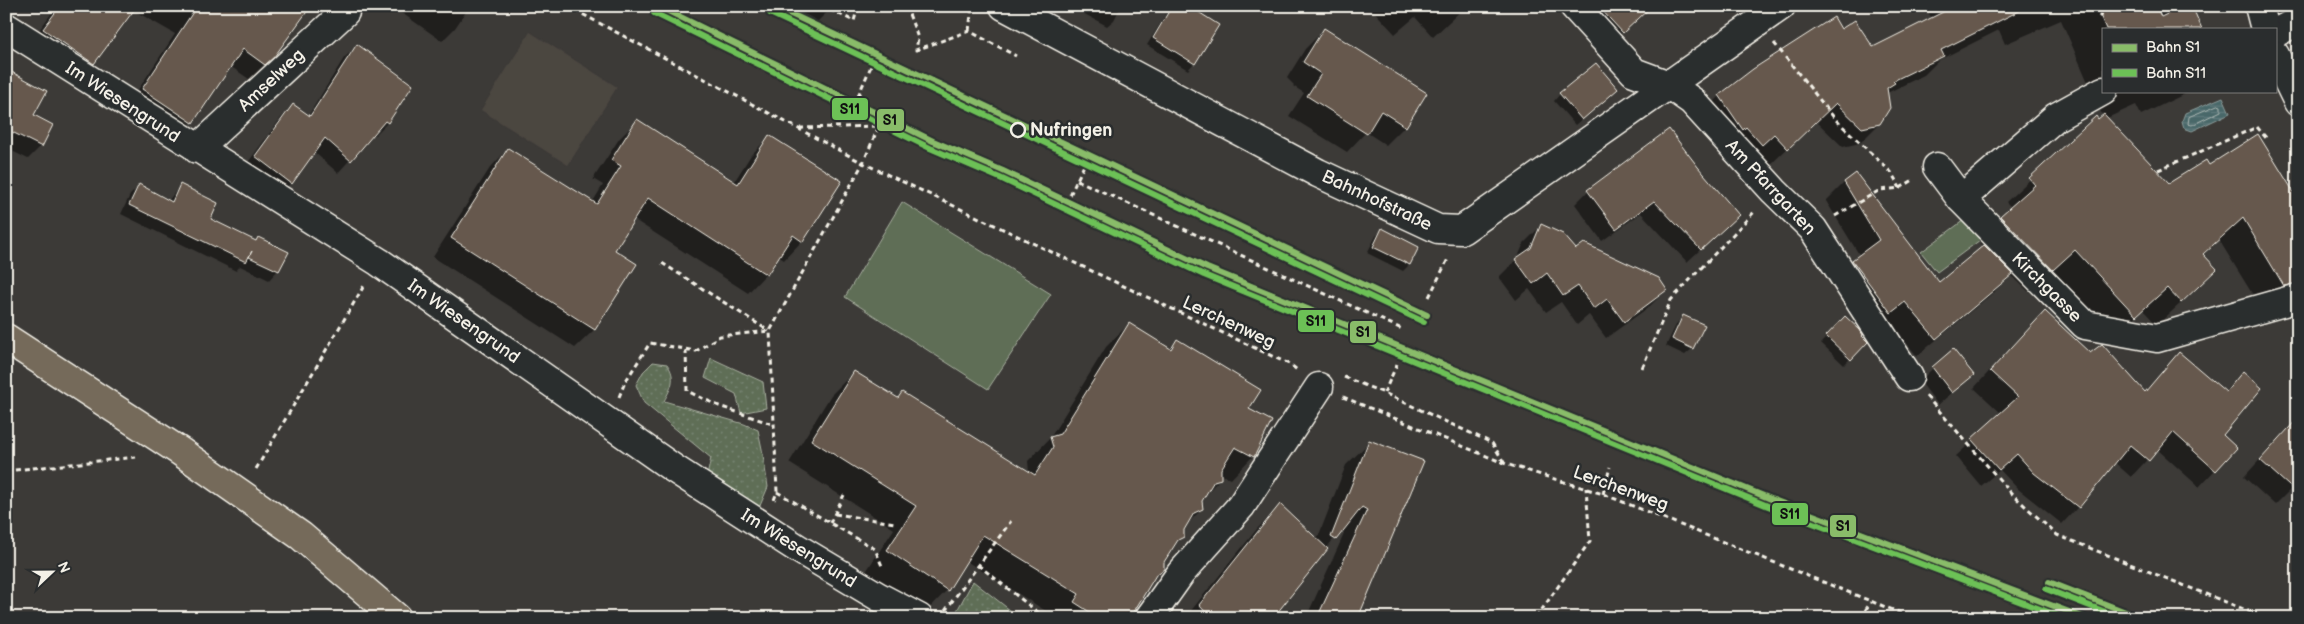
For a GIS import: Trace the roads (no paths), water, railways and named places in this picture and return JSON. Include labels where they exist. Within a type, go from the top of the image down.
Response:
[{"type":"main road","points":[[6,338],[181,452],[301,536],[397,618]]},
{"type":"street","points":[[6,15],[15,6]]},
{"type":"street","name":"Bahnhofstraße","points":[[1004,6],[1318,173],[1438,229],[1462,230],[1669,84]]},
{"type":"street","name":"Am Pfarrgarten","points":[[1574,6],[1634,72],[1669,84],[1692,101],[1774,190],[1813,229],[1909,377]]},
{"type":"street","points":[[1669,84],[1781,6]]},
{"type":"street","points":[[2259,6],[2265,28]]},
{"type":"street","name":"Amselweg","points":[[197,149],[345,12]]},
{"type":"street","points":[[2276,32],[2298,21]]},
{"type":"street","name":"Im Wiesengrund","points":[[6,27],[379,262],[673,468],[764,527],[908,612]]},
{"type":"street","points":[[2276,57],[2298,102]]},
{"type":"street","points":[[1961,199],[2056,117],[2102,92]]},
{"type":"street","name":"Kirchgasse","points":[[1937,167],[1961,199],[2085,325],[2158,338],[2298,298]]},
{"type":"street","points":[[1149,618],[1180,573],[1241,506],[1319,387]]},
{"type":"water","points":[[2223,97],[2230,113],[2192,131],[2184,128],[2182,121],[2185,113]]},
{"type":"rail line","name":"S1","points":[[658,6],[933,141],[1003,171],[1207,268],[1771,499],[2085,618]]},
{"type":"rail line","name":"S1","points":[[774,6],[1427,315]]},
{"type":"rail line","name":"S11","points":[[654,13],[930,148],[1000,178],[1204,275],[1768,506],[2064,618]]},
{"type":"rail line","name":"S11","points":[[770,13],[1424,322]]},
{"type":"rail line","name":"S1","points":[[2049,582],[2141,618]]},
{"type":"rail line","name":"S11","points":[[2046,589],[2121,618]]},
{"type":"place","name":"Nufringen","points":[[1018,130]]}]
